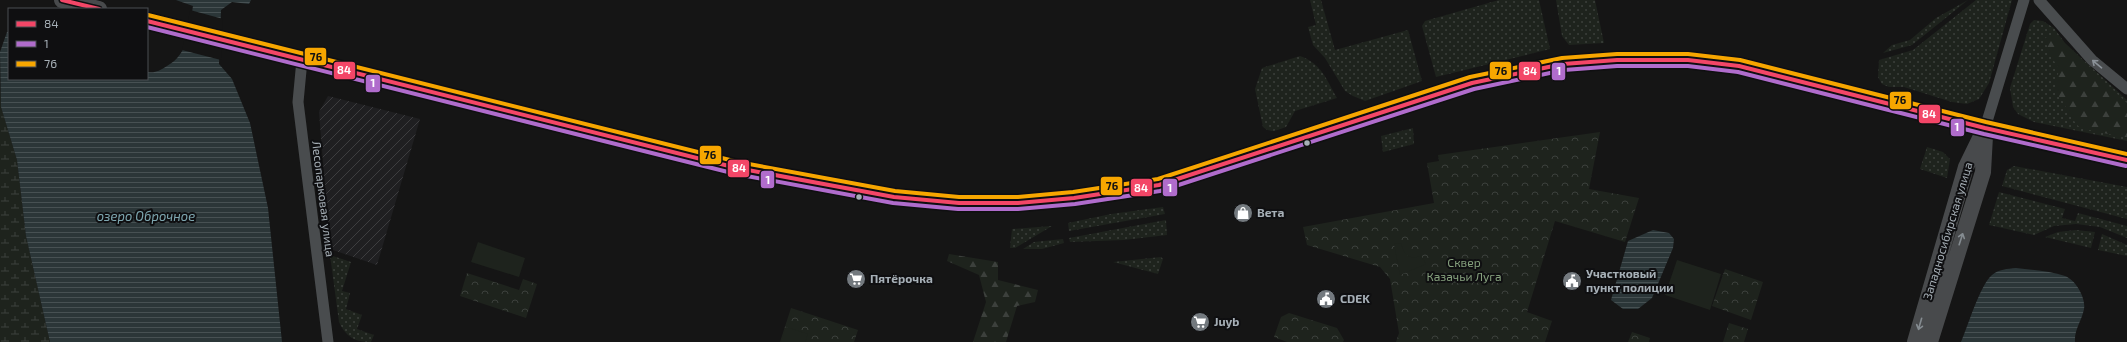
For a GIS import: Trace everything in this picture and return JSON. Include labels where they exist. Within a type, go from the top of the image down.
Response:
[{"type":"main road","points":[[62,0],[95,8]]},
{"type":"main road","points":[[148,21],[755,172],[894,197],[959,203],[1018,203],[1074,198],[1159,185],[1472,83],[1563,64],[1601,61],[1688,60],[1739,66],[1986,128],[2127,160]]},
{"type":"main road","name":"Западносибирская улица","points":[[1915,342],[1966,167],[1986,128]]},
{"type":"main road","name":"Западносибирская улица","points":[[1930,342],[1983,172],[1986,128]]},
{"type":"main road","points":[[2088,150],[2127,155]]},
{"type":"street","points":[[1986,128],[2024,0]]},
{"type":"street","points":[[2039,0],[2092,60],[2127,89]]},
{"type":"street","name":"Лесопарковая улица","points":[[302,60],[298,102],[328,342]]},
{"type":"shaded area","points":[[328,96],[420,119],[377,265],[330,249],[319,112]]},
{"type":"green space","points":[[1310,0],[1321,0],[1335,50],[1408,30],[1422,81],[1365,101],[1345,91],[1325,58],[1313,45],[1308,27],[1316,25]]},
{"type":"green space","points":[[1499,0],[1539,0],[1550,49],[1436,77],[1422,26],[1425,21]]},
{"type":"green space","points":[[1556,0],[1595,0],[1604,43],[1569,45],[1562,36]]},
{"type":"green space","points":[[1968,0],[1912,45],[1883,53],[1892,45],[1910,40],[1936,18]]},
{"type":"green space","points":[[1976,0],[2012,0],[1989,83],[1979,99],[1967,104],[1952,102],[1904,87],[1889,87],[1882,84],[1878,77],[1879,60],[1913,50]]},
{"type":"green space","points":[[2034,20],[2043,21],[2054,28],[2065,43],[2127,100],[2127,141],[2034,122],[2018,114],[2013,107],[2010,88],[2030,24]]},
{"type":"green space","points":[[2053,34],[2127,103],[2127,138],[2080,128],[2069,115],[2064,103],[2054,90],[2059,70],[2048,50],[2045,38]]},
{"type":"green space","points":[[1300,56],[1314,63],[1323,73],[1337,98],[1295,111],[1286,127],[1274,131],[1266,129],[1263,127],[1255,89],[1262,68]]},
{"type":"green space","points":[[0,77],[1,107],[17,160],[26,236],[50,342],[0,342]]},
{"type":"green space","points":[[1413,128],[1414,144],[1383,152],[1381,136]]},
{"type":"green space","name":"Сквер Казачьи Луга","points":[[1600,132],[1589,189],[1639,198],[1625,242],[1555,221],[1527,312],[1552,321],[1545,342],[1396,342],[1399,333],[1390,279],[1380,267],[1307,245],[1303,227],[1434,203],[1427,163],[1439,161],[1438,155]]},
{"type":"green space","points":[[1927,147],[1943,152],[1950,159],[1947,178],[1920,169]]},
{"type":"green space","points":[[2014,166],[2127,187],[2127,219],[2002,186],[2007,170]]},
{"type":"green space","points":[[1999,192],[2065,209],[2062,218],[2075,221],[2078,213],[2127,226],[2127,238],[2100,227],[2076,224],[2054,226],[2034,235],[1989,225]]},
{"type":"green space","points":[[1163,207],[1165,214],[1069,231],[1068,223],[1111,214]]},
{"type":"green space","points":[[1166,220],[1167,235],[1124,240],[1070,242],[1069,238]]},
{"type":"green space","points":[[1052,226],[1015,248],[1010,248],[1012,229]]},
{"type":"green space","points":[[2076,230],[2095,232],[2091,248],[2045,237],[2058,232]]},
{"type":"green space","points":[[2102,234],[2127,245],[2127,256],[2098,250]]},
{"type":"green space","points":[[1063,239],[1064,243],[1042,249],[1023,249],[1034,242]]},
{"type":"green space","points":[[478,242],[525,258],[519,277],[471,262]]},
{"type":"green space","points":[[1401,243],[1405,253],[1408,256],[1421,256],[1426,264],[1400,275],[1394,244]]},
{"type":"green space","points":[[949,254],[998,262],[998,280],[1038,290],[1035,302],[1017,306],[1006,342],[973,342],[986,302],[979,275],[947,261]]},
{"type":"green space","points":[[330,255],[351,262],[342,291],[350,293],[346,309],[362,315],[357,329],[374,335],[371,342],[360,341],[352,338],[348,335],[339,322]]},
{"type":"green space","points":[[1161,257],[1163,259],[1158,274],[1113,262]]},
{"type":"green space","points":[[1677,260],[1721,274],[1710,310],[1665,295]]},
{"type":"green space","points":[[1725,269],[1763,282],[1751,320],[1712,306]]},
{"type":"green space","points":[[467,273],[519,290],[523,279],[537,284],[526,318],[460,296]]},
{"type":"green space","points":[[791,308],[858,330],[854,342],[780,342]]},
{"type":"green space","points":[[1289,313],[1337,328],[1344,340],[1343,342],[1287,342],[1274,337],[1281,317]]},
{"type":"green space","points":[[1729,323],[1748,329],[1744,342],[1723,342]]},
{"type":"green space","points":[[786,327],[808,334],[805,342],[781,342]]},
{"type":"green space","points":[[1632,332],[1650,338],[1649,342],[1628,342]]},
{"type":"water","name":"озеро Оброчное","points":[[176,0],[251,0],[249,4],[232,2],[221,10],[219,64],[232,79],[250,123],[268,208],[282,342],[50,342],[26,236],[17,160],[1,107],[0,52],[7,32],[8,80],[148,80],[148,72],[157,71],[164,68],[180,55],[187,40],[193,6]]},
{"type":"water","points":[[1653,230],[1669,233],[1674,239],[1673,248],[1652,298],[1638,309],[1623,309],[1611,300],[1628,241]]},
{"type":"water","points":[[2016,268],[2059,274],[2073,281],[2082,295],[2084,305],[2075,342],[1961,342],[1979,296],[1988,280],[1997,272]]},
{"type":"pier","points":[[190,10],[223,19],[221,60],[182,50]]},
{"type":"transit line","name":"84","points":[[62,0],[95,8]]},
{"type":"transit line","name":"76","points":[[148,15],[738,162],[895,191],[959,197],[1018,197],[1073,192],[1158,179],[1470,77],[1562,58],[1617,54],[1688,54],[1740,60],[1986,122],[2127,154]]},
{"type":"transit line","name":"84","points":[[148,21],[737,168],[894,197],[959,203],[1018,203],[1074,198],[1159,185],[1472,83],[1563,64],[1617,60],[1688,60],[1739,66],[1985,128],[2127,160]]},
{"type":"transit line","name":"1","points":[[148,27],[736,174],[893,203],[958,209],[1018,209],[1075,204],[1160,191],[1474,89],[1564,70],[1617,66],[1688,66],[1738,72],[1984,134],[2126,166]]},
{"type":"place","name":"Вета","points":[[1243,213]]},
{"type":"place","name":"Пятёрочка","points":[[856,279]]},
{"type":"place","name":"Участковый пункт полиции","points":[[1572,281]]},
{"type":"place","name":"CDEK","points":[[1326,299]]},
{"type":"place","name":"Juyb","points":[[1200,322]]}]
